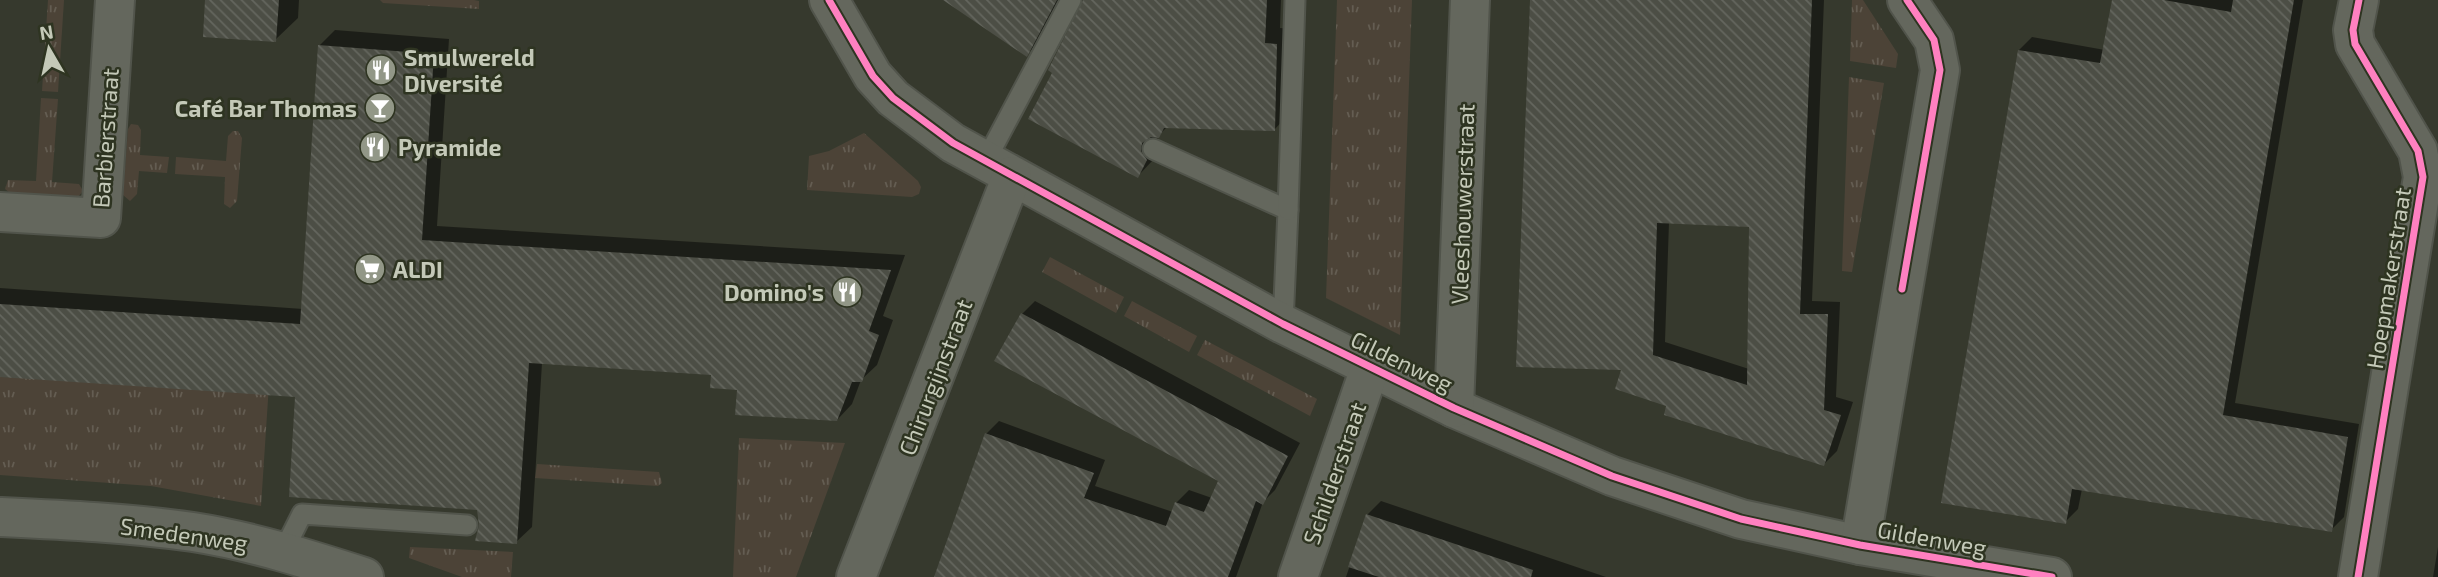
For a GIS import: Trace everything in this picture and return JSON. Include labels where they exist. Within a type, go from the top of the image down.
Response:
[{"type":"street","name":"Barbierstraat","points":[[0,212],[101,218],[115,0]]},
{"type":"street","name":"Gildenweg","points":[[829,0],[855,49],[893,98],[953,143],[1283,324],[1454,408],[1612,477],[1741,519],[1976,572],[2052,577]]},
{"type":"street","name":"Vleeshouwerstraat","points":[[1454,408],[1470,0]]},
{"type":"street","points":[[1860,545],[1940,70],[1934,40],[1907,0]]},
{"type":"street","name":"Hoepmakerstraat","points":[[2358,0],[2353,30],[2355,44],[2418,152],[2423,177],[2358,577]]},
{"type":"street","name":"Chirurgijnstraat","points":[[856,577],[998,169]]},
{"type":"street","name":"Schilderstraat","points":[[1298,577],[1370,368]]},
{"type":"street","name":"Smedenweg","points":[[0,516],[141,525],[195,533],[283,552],[364,577]]},
{"type":"lane","points":[[998,169],[1071,0]]},
{"type":"lane","points":[[1283,324],[1295,0]]},
{"type":"lane","points":[[1153,149],[1287,210]]},
{"type":"lane","points":[[283,552],[302,514],[467,525]]},
{"type":"green space","points":[[48,0],[64,0],[58,92],[42,91]]},
{"type":"green space","points":[[380,0],[474,0],[479,1],[479,9],[383,3]]},
{"type":"green space","points":[[1337,0],[1412,0],[1400,335],[1326,298]]},
{"type":"green space","points":[[1852,0],[1863,0],[1898,54],[1896,68],[1850,61]]},
{"type":"green space","points":[[1849,77],[1884,83],[1852,272],[1842,271]]},
{"type":"green space","points":[[41,98],[58,99],[52,182],[79,184],[83,191],[78,197],[10,193],[5,189],[8,180],[36,181]]},
{"type":"green space","points":[[131,124],[138,125],[141,130],[140,155],[169,157],[167,173],[139,171],[137,194],[130,201],[123,195],[128,129]]},
{"type":"green space","points":[[233,131],[238,131],[242,138],[237,201],[230,208],[224,204],[225,177],[175,174],[176,157],[226,161],[228,136]]},
{"type":"green space","points":[[864,133],[918,181],[921,187],[919,194],[912,197],[807,190],[809,156],[829,151]]},
{"type":"green space","points":[[1050,257],[1124,297],[1116,313],[1042,272]]},
{"type":"green space","points":[[1132,301],[1197,336],[1189,352],[1124,316]]},
{"type":"green space","points":[[1205,340],[1317,399],[1310,416],[1197,355]]},
{"type":"green space","points":[[0,377],[269,384],[261,506],[151,486],[0,475]]},
{"type":"green space","points":[[739,438],[845,443],[796,577],[733,577]]},
{"type":"green space","points":[[537,464],[659,472],[662,483],[658,486],[535,478]]},
{"type":"green space","points":[[410,547],[513,552],[511,577],[462,577],[409,558]]},
{"type":"building","points":[[205,0],[279,0],[276,42],[203,37]]},
{"type":"building","points":[[943,0],[1057,0],[1027,57]]},
{"type":"building","points":[[1083,0],[1267,0],[1265,43],[1277,44],[1275,131],[1164,128],[1159,138],[1151,137],[1142,143],[1141,151],[1147,160],[1138,178],[1028,119],[1052,73],[1048,70]]},
{"type":"building","points":[[1530,0],[1812,0],[1800,314],[1828,314],[1824,410],[1841,415],[1824,466],[1664,415],[1666,406],[1615,389],[1621,370],[1516,367]],"holes":[[[1657,223],[1749,227],[1747,385],[1653,355]]]},
{"type":"building","points":[[2112,0],[2164,0],[2231,12],[2233,0],[2294,0],[2223,415],[2348,437],[2332,532],[2072,489],[2066,524],[1941,503],[2018,50],[2100,63]]},
{"type":"building","points":[[318,45],[434,54],[422,240],[891,270],[869,331],[879,335],[862,382],[852,382],[837,421],[735,415],[737,390],[710,388],[711,375],[529,363],[517,544],[475,541],[479,525],[477,510],[289,497],[295,397],[0,377],[0,304],[300,324]]},
{"type":"building","points":[[1021,313],[1288,456],[1263,505],[1256,501],[1228,577],[934,577],[985,433],[1094,473],[1084,498],[1166,526],[1175,502],[1204,512],[1218,481],[994,361]]},
{"type":"building","points":[[1366,514],[1533,570],[1531,577],[1379,577],[1348,567]]},
{"type":"cycle path","points":[[829,0],[873,76],[893,98],[953,143],[1283,324],[1454,408],[1612,476],[1741,519],[1860,545],[2052,577]]},
{"type":"cycle path","points":[[1902,289],[1940,70],[1934,40],[1907,0]]},
{"type":"cycle path","points":[[2358,577],[2423,177],[2418,151],[2355,44],[2353,30],[2359,0]]},
{"type":"place","name":"Smulwereld Diversité","points":[[381,70]]},
{"type":"place","name":"Café Bar Thomas","points":[[380,108]]},
{"type":"place","name":"Pyramide","points":[[375,147]]},
{"type":"place","name":"ALDI","points":[[370,269]]},
{"type":"place","name":"Domino's","points":[[847,292]]}]
